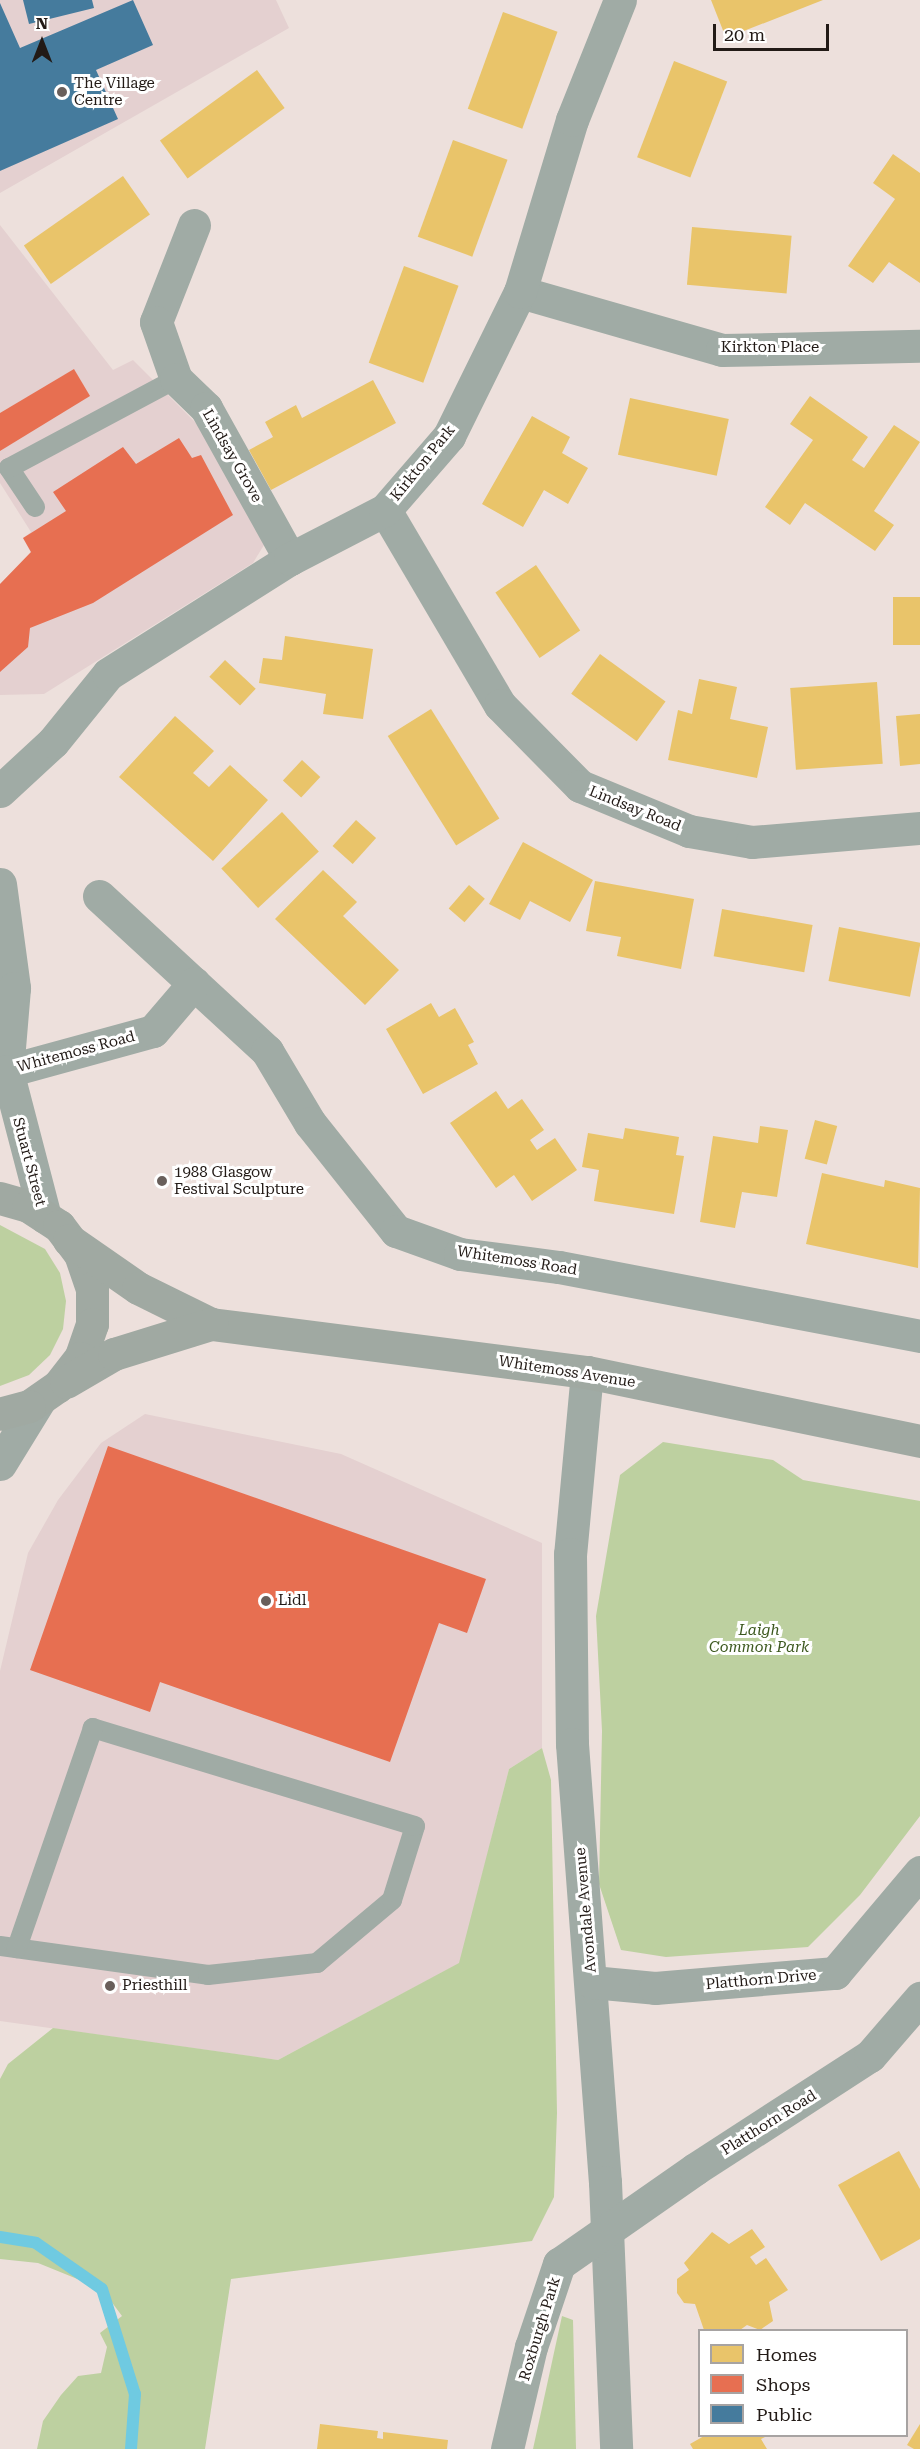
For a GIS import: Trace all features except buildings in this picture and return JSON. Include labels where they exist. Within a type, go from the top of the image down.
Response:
[{"type":"main road","points":[[0,1198],[45,1217],[69,1240],[92,1288],[92,1324],[80,1358],[49,1392]]},
{"type":"main road","name":"Whitemoss Avenue","points":[[69,1240],[138,1288],[211,1324],[587,1372],[920,1441]]},
{"type":"main road","name":"Whitemoss Avenue","points":[[0,1414],[49,1392],[114,1354],[211,1324]]},
{"type":"street","name":"Kirkton Park","points":[[0,791],[52,742],[108,674],[290,559],[385,510],[449,436],[520,292],[572,120],[620,0]]},
{"type":"street","name":"Lindsay Grove","points":[[195,225],[156,322],[176,379],[206,408],[290,559]]},
{"type":"street","name":"Kirkton Place","points":[[520,292],[722,350],[920,346]]},
{"type":"street","name":"Lindsay Road","points":[[385,510],[500,705],[580,786],[689,831],[752,842],[920,828]]},
{"type":"street","name":"Stuart Street","points":[[0,884],[14,988],[3,1078],[45,1217]]},
{"type":"street","name":"Whitemoss Road","points":[[99,896],[267,1051],[310,1123],[396,1231],[460,1254],[559,1267],[920,1336]]},
{"type":"street","name":"Whitemoss Road","points":[[3,1078],[153,1031],[195,983]]},
{"type":"street","name":"Avondale Avenue","points":[[587,1372],[570,1554],[572,1744],[592,1982],[616,2449]]},
{"type":"street","points":[[0,1464],[49,1392]]},
{"type":"street","name":"Platthorn Drive","points":[[592,1982],[655,1988],[835,1973],[920,1872]]},
{"type":"street","name":"Platthorn Road","points":[[606,2233],[870,2056],[920,1998]]},
{"type":"street","name":"Roxburgh Park","points":[[507,2449],[531,2347],[560,2265],[606,2233]]},
{"type":"lane","points":[[35,507],[9,468],[176,379]]},
{"type":"lane","points":[[93,1728],[415,1826],[392,1900],[317,1963],[208,1975],[9,1947],[93,1728]]},
{"type":"shaded area","points":[[0,0],[276,0],[289,28],[0,193]]},
{"type":"shaded area","points":[[0,225],[113,370],[133,360],[199,426],[264,545],[253,563],[44,694],[0,695],[0,584],[31,553],[23,538],[31,532],[0,483]]},
{"type":"shaded area","points":[[145,1414],[341,1454],[542,1543],[542,1748],[509,1769],[460,1963],[278,2060],[0,2021],[0,1671],[28,1553],[58,1500],[101,1443]]},
{"type":"green space","points":[[0,1225],[45,1249],[60,1273],[66,1301],[63,1329],[50,1355],[29,1375],[0,1386]]},
{"type":"green space","name":"Laigh Common Park","points":[[663,1442],[773,1460],[803,1480],[920,1501],[920,1816],[860,1895],[808,1947],[666,1957],[621,1950],[599,1884],[602,1731],[596,1616],[620,1475]]},
{"type":"green space","points":[[542,1748],[551,1780],[557,2113],[554,2197],[532,2241],[231,2279],[205,2449],[37,2449],[43,2421],[61,2395],[78,2376],[101,2373],[107,2347],[100,2333],[122,2316],[102,2289],[38,2263],[0,2259],[0,2079],[8,2064],[53,2028],[278,2060],[459,1963],[509,1769]]},
{"type":"green space","points":[[562,2316],[573,2320],[576,2449],[533,2449]]},
{"type":"waterway","points":[[0,2237],[36,2243],[102,2289],[135,2394],[131,2449]]},
{"type":"place","name":"The Village Centre","points":[[62,92]]},
{"type":"place","name":"1988 Glasgow Festival Sculpture","points":[[162,1181]]},
{"type":"place","name":"Lidl","points":[[266,1601]]},
{"type":"place","name":"Priesthill","points":[[110,1986]]}]
